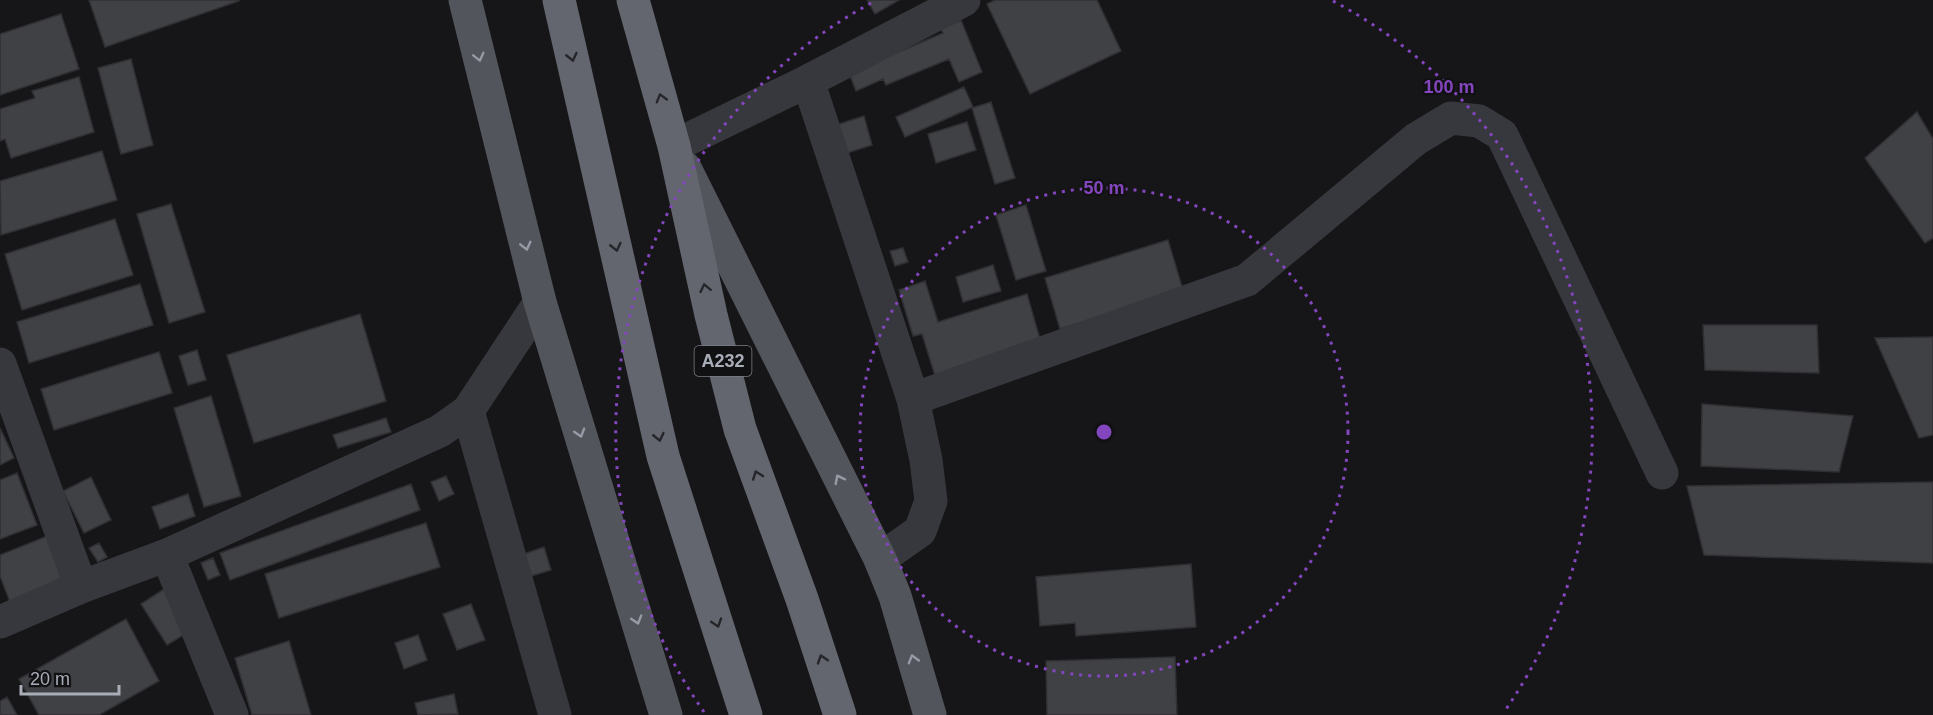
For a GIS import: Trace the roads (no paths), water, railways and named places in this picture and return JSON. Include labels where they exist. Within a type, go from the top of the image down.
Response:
[{"type":"highway","points":[[559,0],[663,456],[746,715]]},
{"type":"highway","name":"A232","points":[[633,0],[674,146],[711,315],[740,429],[802,599],[840,715]]},
{"type":"main road","points":[[465,0],[540,302],[666,715]]},
{"type":"main road","points":[[674,146],[880,559],[895,596],[930,715]]},
{"type":"street","points":[[674,146],[808,81],[964,0]]},
{"type":"street","points":[[808,81],[856,218],[913,399],[926,460],[931,501],[920,531],[880,559]]},
{"type":"street","points":[[913,399],[1247,280],[1416,139],[1451,118],[1479,121],[1502,135],[1662,473]]},
{"type":"street","points":[[0,622],[81,587],[167,555],[440,431],[468,411],[540,302]]},
{"type":"street","points":[[0,364],[81,587]]},
{"type":"street","points":[[468,411],[555,715]]},
{"type":"street","points":[[167,555],[232,715]]}]
